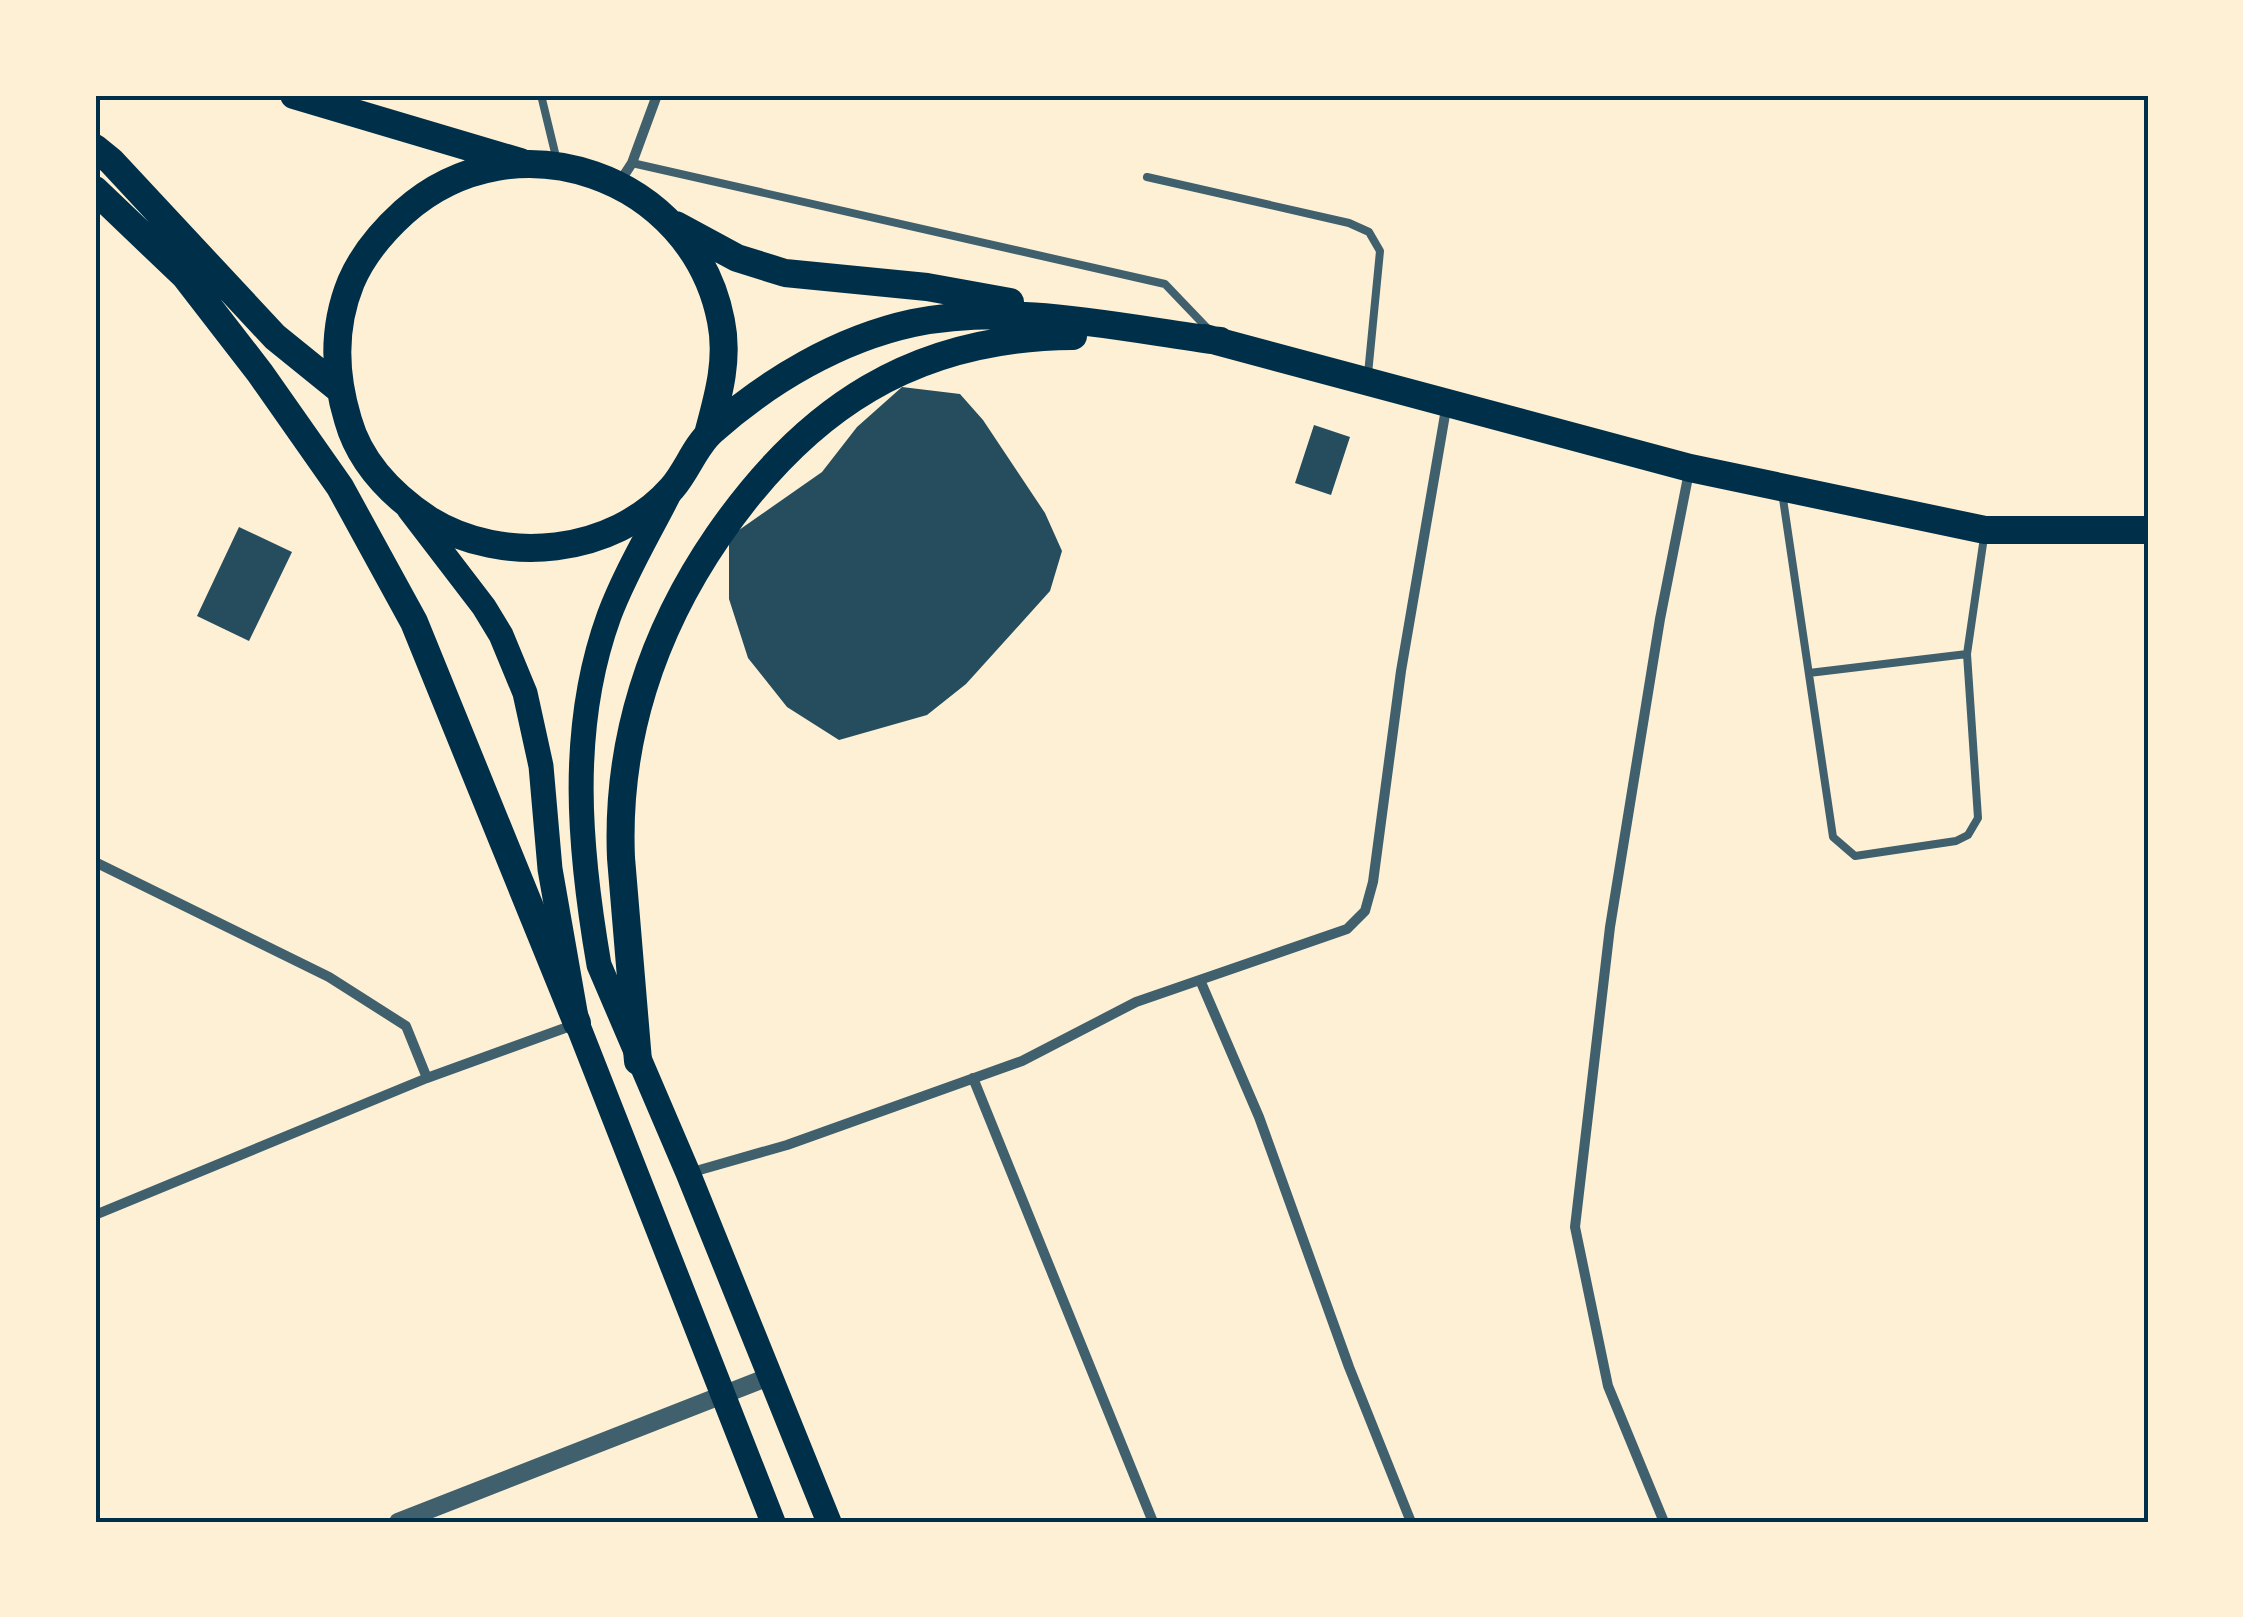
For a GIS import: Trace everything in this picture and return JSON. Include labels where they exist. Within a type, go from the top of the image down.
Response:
[{"type":"highway","points":[[294,95],[526,164]]},
{"type":"highway","points":[[95,148],[112,161],[275,337],[338,388]]},
{"type":"highway","points":[[670,222],[703,268],[721,322],[723,379],[708,434],[671,489],[633,520],[618,527],[588,540],[540,549],[492,546],[446,530],[405,504],[374,472],[351,432],[338,388],[337,333],[352,280],[380,234],[422,196],[472,172],[526,164],[558,165],[625,174],[646,201],[670,222],[736,258],[784,273],[927,287],[1220,341],[1690,468],[1985,530],[2148,530]]},
{"type":"highway","points":[[95,190],[185,276],[340,488],[422,639],[577,1023]]},
{"type":"highway","points":[[708,434],[798,367],[852,343],[911,324],[1016,314],[1220,341]]},
{"type":"highway","points":[[638,1060],[621,858],[624,766],[641,692],[664,626],[698,566],[767,470],[819,421],[867,389],[951,354],[1044,336],[1220,341]]},
{"type":"main road","points":[[671,489],[605,627],[589,689],[580,801],[583,861],[597,952],[830,1522]]},
{"type":"main road","points":[[405,504],[484,607],[501,635],[525,692],[541,766],[550,870],[577,1023],[773,1522]]},
{"type":"street","points":[[625,174],[657,95]]},
{"type":"street","points":[[688,1174],[787,1145],[1022,1061],[1136,1002],[1347,929],[1365,911],[1374,882],[1401,671],[1447,403]]},
{"type":"street","points":[[1664,1522],[1608,1386],[1574,1227],[1610,926],[1660,618],[1690,468]]},
{"type":"street","points":[[95,862],[329,978],[406,1026],[427,1078]]},
{"type":"street","points":[[1200,980],[1259,1117],[1348,1367],[1411,1522]]},
{"type":"street","points":[[95,1215],[427,1078],[577,1023]]},
{"type":"street","points":[[972,1078],[1153,1522]]},
{"type":"street","points":[[398,1522],[770,1376]]},
{"type":"lane","points":[[541,95],[558,165]]},
{"type":"lane","points":[[625,174],[1165,284],[1220,341]]},
{"type":"lane","points":[[1147,176],[1349,223],[1369,232],[1380,251],[1367,382]]},
{"type":"lane","points":[[1782,488],[1833,837],[1855,856],[1956,841],[1968,835],[1978,818],[1967,654],[1985,530]]},
{"type":"lane","points":[[1809,674],[1967,654]]},
{"type":"building","points":[[902,387],[960,394],[983,420],[1045,513],[1062,551],[1050,591],[966,684],[927,715],[839,740],[787,707],[748,658],[729,599],[729,537],[822,472],[857,427]]},
{"type":"building","points":[[1314,425],[1350,437],[1331,495],[1295,483]]},
{"type":"building","points":[[239,527],[292,552],[249,641],[197,616]]}]
